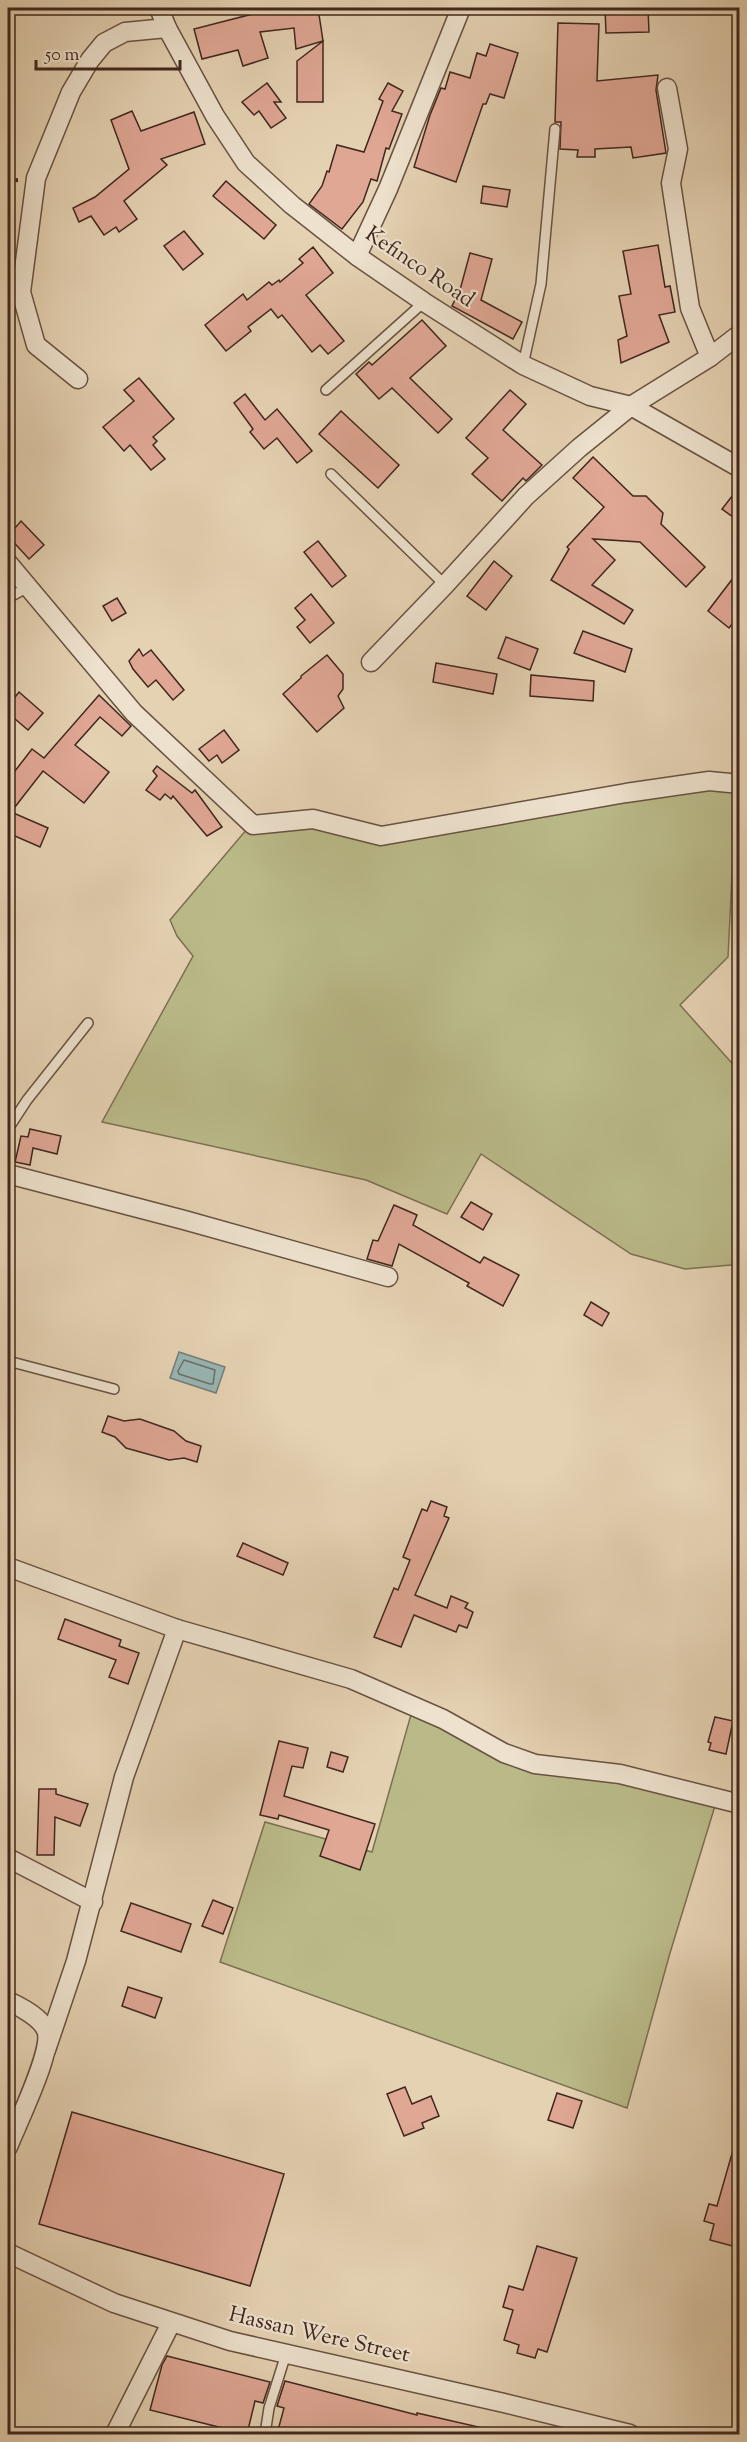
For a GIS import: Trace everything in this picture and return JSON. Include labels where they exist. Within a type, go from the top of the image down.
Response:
[{"type":"street","name":"Kefinco Road","points":[[159,8],[167,28],[215,116],[246,163],[292,205],[357,256],[424,303],[523,365],[590,396],[631,406],[740,468]]},
{"type":"street","points":[[357,256],[388,189],[461,8]]},
{"type":"street","points":[[78,379],[36,345],[21,292],[36,178],[71,92],[90,60],[104,43],[125,32],[167,28]]},
{"type":"street","points":[[666,88],[678,148],[671,183],[690,308],[710,357]]},
{"type":"street","points":[[371,662],[446,585],[526,496],[579,448],[631,406],[710,357],[740,334]]},
{"type":"street","points":[[8,563],[134,713],[253,825],[313,819],[381,836],[638,791],[710,781],[740,784]]},
{"type":"street","points":[[8,1174],[388,1277]]},
{"type":"street","points":[[8,1567],[177,1629],[351,1679],[443,1719],[504,1753],[535,1764],[620,1774],[740,1804]]},
{"type":"street","points":[[8,2147],[46,2050],[93,1902],[124,1778],[177,1629]]},
{"type":"street","points":[[8,1858],[93,1902]]},
{"type":"street","points":[[8,2001],[37,2019],[47,2031],[46,2050]]},
{"type":"street","name":"Hassan Were Street","points":[[8,2253],[114,2303],[231,2341],[630,2434]]},
{"type":"street","points":[[115,2434],[171,2323]]},
{"type":"lane","points":[[523,365],[530,342],[541,284],[555,129]]},
{"type":"lane","points":[[326,390],[424,303]]},
{"type":"lane","points":[[331,474],[446,585]]},
{"type":"lane","points":[[8,598],[28,586]]},
{"type":"lane","points":[[8,1130],[34,1091],[88,1023]]},
{"type":"lane","points":[[8,1361],[114,1389]]},
{"type":"lane","points":[[265,2434],[269,2408],[286,2354]]},
{"type":"green space","points":[[739,779],[739,848],[733,855],[728,957],[680,1005],[739,1071],[740,1253],[731,1265],[685,1269],[631,1254],[481,1154],[447,1214],[366,1180],[102,1122],[193,956],[177,936],[170,920],[258,816],[382,830]]},
{"type":"green space","points":[[414,1704],[508,1753],[718,1796],[670,1953],[627,2108],[220,1962],[265,1822],[372,1852]]},
{"type":"water","points":[[179,1352],[225,1367],[216,1393],[170,1378]]},
{"type":"building","points":[[276,8],[318,8],[323,41],[296,49],[294,28],[260,32],[268,58],[243,66],[238,50],[202,59],[194,29]]},
{"type":"building","points":[[605,8],[648,8],[649,32],[606,33]]},
{"type":"building","points":[[558,23],[599,24],[597,81],[658,75],[656,90],[666,153],[633,158],[631,147],[595,149],[595,157],[577,157],[578,150],[560,149],[561,122],[555,122]]},
{"type":"building","points":[[323,41],[323,102],[297,102],[297,61]]},
{"type":"building","points":[[490,44],[518,53],[504,98],[490,94],[486,104],[483,104],[456,182],[414,167],[430,115],[441,88],[445,89],[450,72],[470,78],[477,53],[486,56]]},
{"type":"building","points":[[267,83],[281,102],[274,102],[286,118],[271,128],[259,111],[254,115],[242,102]]},
{"type":"building","points":[[388,83],[403,91],[392,111],[402,114],[389,149],[386,148],[377,181],[371,179],[363,202],[342,229],[309,204],[322,186],[327,171],[329,172],[337,145],[364,152],[383,101],[379,99]]},
{"type":"building","points":[[132,111],[141,131],[194,112],[205,144],[161,159],[167,165],[124,201],[137,219],[119,232],[116,227],[104,235],[91,216],[79,222],[73,208],[95,197],[129,169],[111,120]]},
{"type":"building","points":[[226,181],[276,225],[264,239],[213,196]]},
{"type":"building","points":[[483,186],[510,190],[507,207],[481,203]]},
{"type":"building","points":[[184,231],[203,254],[183,270],[164,246]]},
{"type":"building","points":[[658,245],[665,287],[670,286],[675,312],[659,315],[669,342],[621,363],[618,340],[627,336],[619,296],[631,294],[623,251]]},
{"type":"building","points":[[313,247],[333,273],[306,295],[344,341],[328,354],[320,345],[312,352],[282,315],[278,318],[271,309],[248,327],[251,331],[226,351],[205,325],[243,294],[247,300],[269,282],[272,285],[279,280],[280,282],[303,263],[299,259]]},
{"type":"building","points":[[470,253],[492,259],[481,300],[522,322],[513,339],[452,306],[460,290]]},
{"type":"building","points":[[422,320],[446,346],[410,378],[452,419],[438,433],[392,388],[379,399],[356,374],[369,362],[372,365]]},
{"type":"building","points":[[139,378],[174,419],[153,437],[157,441],[153,445],[165,459],[151,470],[130,445],[124,451],[103,427],[134,401],[124,390]]},
{"type":"building","points":[[510,390],[526,404],[503,430],[542,465],[526,481],[523,478],[502,501],[472,474],[488,458],[466,438]]},
{"type":"building","points":[[245,394],[265,420],[277,409],[312,451],[297,463],[277,438],[264,449],[250,432],[253,429],[234,403]]},
{"type":"building","points":[[341,411],[399,465],[378,488],[319,434]]},
{"type":"building","points":[[593,457],[633,496],[646,496],[663,513],[661,524],[705,567],[686,587],[640,542],[593,539],[615,560],[592,585],[633,610],[624,624],[551,580],[569,549],[567,547],[604,507],[573,478]]},
{"type":"building","points":[[740,486],[740,522],[722,509]]},
{"type":"building","points":[[21,521],[44,545],[29,559],[8,536]]},
{"type":"building","points":[[318,541],[346,576],[332,587],[304,552]]},
{"type":"building","points":[[494,561],[512,576],[486,610],[467,596]]},
{"type":"building","points":[[740,569],[740,614],[729,628],[708,611]]},
{"type":"building","points":[[311,594],[334,623],[310,643],[297,627],[305,620],[295,608]]},
{"type":"building","points":[[117,598],[126,613],[112,621],[103,606]]},
{"type":"building","points":[[583,631],[632,649],[625,672],[574,653]]},
{"type":"building","points":[[506,637],[538,649],[530,670],[498,658]]},
{"type":"building","points":[[139,649],[143,656],[151,650],[184,690],[173,700],[156,680],[148,687],[133,669],[129,661]]},
{"type":"building","points":[[327,655],[343,674],[343,689],[338,696],[344,708],[317,732],[283,694]]},
{"type":"building","points":[[436,663],[497,674],[493,694],[433,682]]},
{"type":"building","points":[[531,675],[594,681],[593,701],[530,696]]},
{"type":"building","points":[[19,692],[43,713],[28,730],[8,713],[8,706]]},
{"type":"building","points":[[99,695],[131,726],[122,736],[100,717],[75,745],[109,772],[84,803],[43,771],[11,812],[48,828],[40,847],[8,833],[8,780],[32,749],[44,758]]},
{"type":"building","points":[[224,730],[239,750],[222,763],[217,755],[209,761],[199,749]]},
{"type":"building","points":[[157,766],[192,793],[195,790],[222,827],[207,836],[173,796],[171,799],[165,794],[160,800],[146,790],[157,776],[153,771]]},
{"type":"building","points":[[30,1129],[61,1136],[57,1154],[33,1148],[30,1165],[15,1162],[21,1136],[28,1137]]},
{"type":"building","points":[[471,1202],[492,1214],[483,1230],[461,1217]]},
{"type":"building","points":[[394,1205],[417,1215],[413,1225],[480,1263],[484,1257],[519,1275],[503,1306],[467,1286],[469,1283],[399,1244],[392,1266],[367,1259],[373,1240],[378,1241]]},
{"type":"building","points":[[591,1302],[609,1313],[602,1326],[584,1315]]},
{"type":"building","points":[[108,1416],[124,1421],[140,1419],[174,1431],[186,1441],[201,1446],[197,1462],[184,1458],[169,1460],[126,1448],[115,1437],[102,1432]]},
{"type":"building","points":[[431,1501],[447,1507],[444,1516],[449,1518],[415,1595],[447,1608],[451,1596],[468,1603],[465,1608],[473,1612],[467,1628],[459,1625],[456,1632],[414,1615],[401,1647],[374,1637],[394,1588],[398,1590],[410,1560],[403,1557],[422,1509],[427,1511]]},
{"type":"building","points":[[243,1543],[288,1563],[283,1575],[237,1556]]},
{"type":"building","points":[[65,1619],[121,1640],[119,1646],[139,1653],[128,1684],[109,1677],[116,1660],[58,1639]]},
{"type":"building","points":[[715,1717],[733,1721],[726,1754],[709,1750],[711,1743],[708,1742]]},
{"type":"building","points":[[279,1741],[308,1748],[303,1768],[292,1766],[284,1796],[375,1824],[360,1870],[320,1856],[329,1830],[279,1815],[278,1819],[260,1815]]},
{"type":"building","points":[[331,1752],[348,1757],[343,1772],[327,1767]]},
{"type":"building","points":[[39,1789],[56,1789],[56,1794],[88,1804],[80,1826],[55,1817],[54,1855],[37,1855]]},
{"type":"building","points":[[213,1900],[233,1908],[223,1934],[202,1926]]},
{"type":"building","points":[[131,1903],[191,1924],[181,1952],[121,1931]]},
{"type":"building","points":[[128,1987],[162,1998],[155,2018],[122,2006]]},
{"type":"building","points":[[405,2087],[412,2104],[431,2096],[439,2116],[422,2123],[424,2128],[404,2136],[387,2094]]},
{"type":"building","points":[[557,2093],[582,2101],[573,2128],[548,2120]]},
{"type":"building","points":[[72,2112],[284,2174],[250,2286],[39,2224]]},
{"type":"building","points":[[735,2143],[740,2143],[740,2248],[710,2240],[714,2224],[704,2221],[709,2204],[717,2206]]},
{"type":"building","points":[[537,2246],[577,2258],[547,2352],[538,2349],[535,2358],[517,2353],[519,2345],[504,2340],[513,2310],[503,2307],[509,2286],[523,2290]]},
{"type":"building","points":[[167,2356],[270,2382],[263,2403],[255,2401],[247,2434],[150,2410],[162,2365]]},
{"type":"building","points":[[285,2381],[417,2415],[417,2413],[483,2428],[482,2434],[277,2434],[284,2408],[277,2406]]}]
